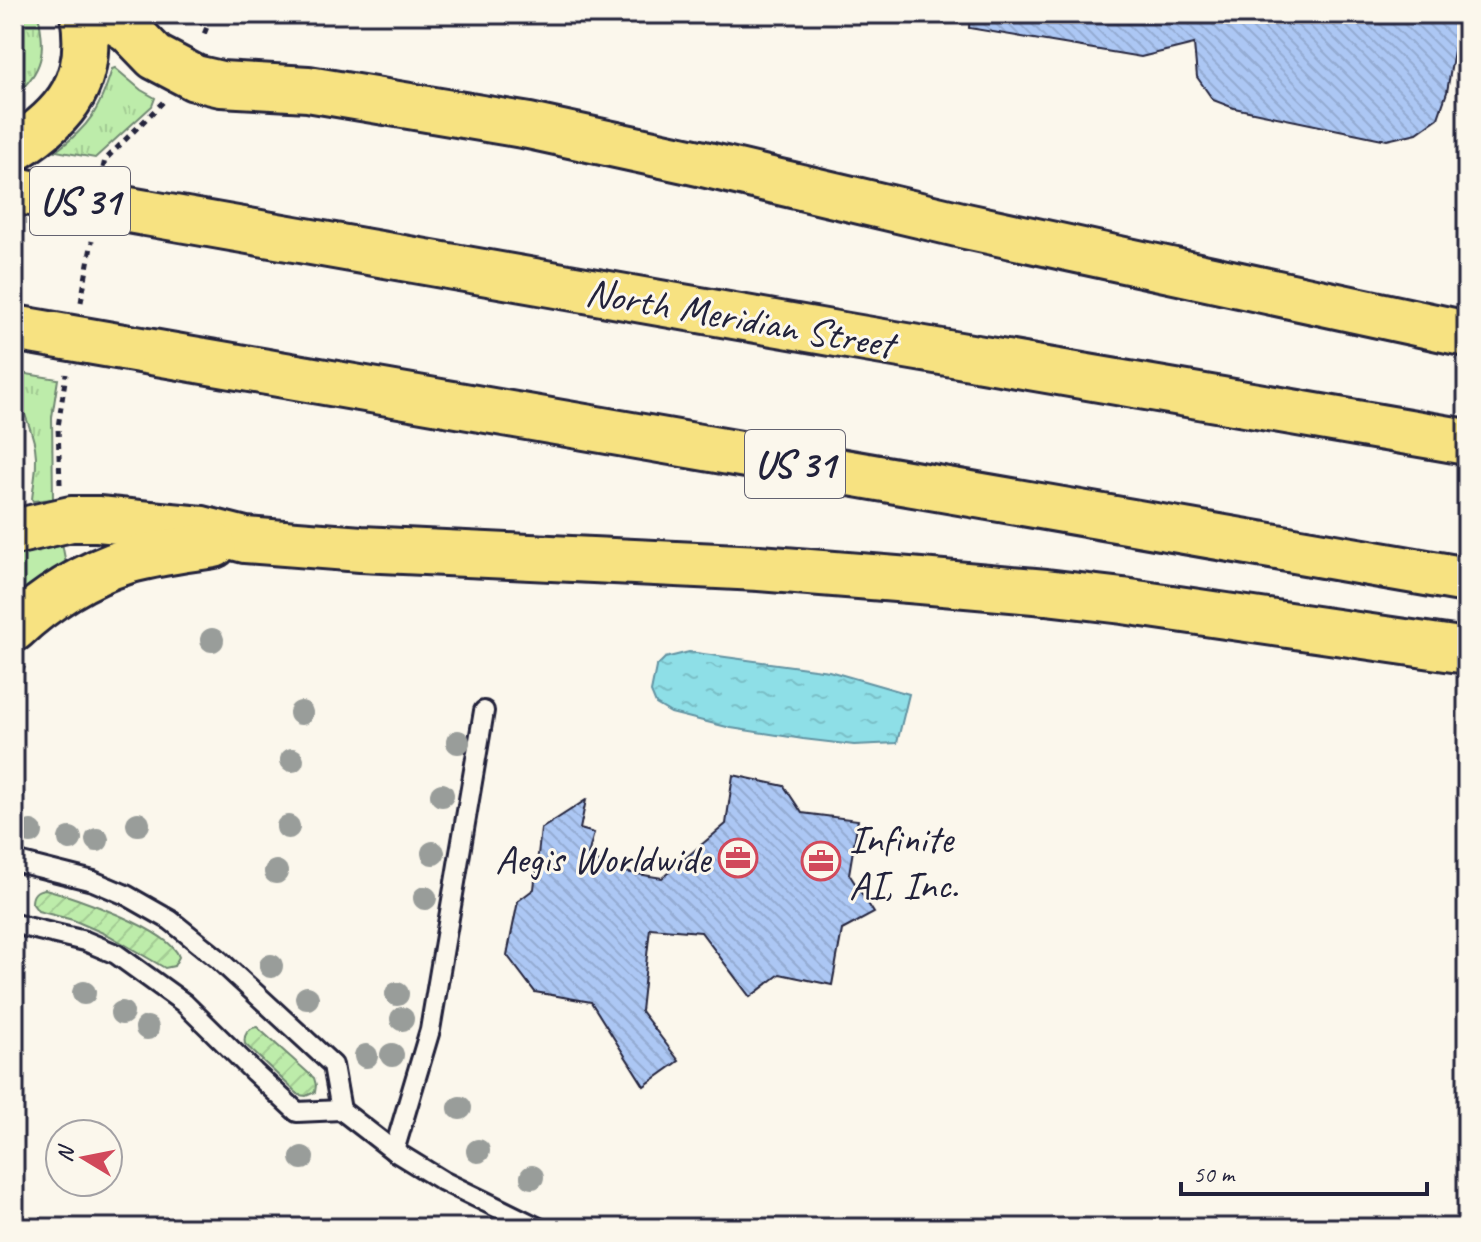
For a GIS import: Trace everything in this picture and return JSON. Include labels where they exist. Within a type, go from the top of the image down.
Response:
[{"type":"main road","points":[[14,149],[53,118],[74,92],[85,65],[83,14]]},
{"type":"main road","points":[[103,14],[129,30],[155,57],[195,78],[221,84],[336,93],[529,126],[966,226],[1467,334]]},
{"type":"main road","name":"North Meridian Street","points":[[14,190],[1467,442]]},
{"type":"main road","name":"US 31","points":[[14,328],[1467,580]]},
{"type":"main road","points":[[14,532],[71,519],[98,519],[202,529],[245,540],[361,549],[759,568],[1123,601],[1467,651]]},
{"type":"main road","points":[[14,629],[48,602],[110,567],[175,551],[245,540]]},
{"type":"lane","points":[[394,1151],[430,1030],[484,711]]},
{"type":"lane","points":[[14,861],[93,881],[126,895],[170,920],[217,958],[333,1065],[341,1110]]},
{"type":"lane","points":[[14,924],[85,941],[116,954],[184,1003],[297,1112],[341,1110],[394,1151],[443,1181],[539,1228]]},
{"type":"path","points":[[188,14],[207,27],[201,40]]},
{"type":"path","points":[[102,174],[105,160],[161,106]]},
{"type":"path","points":[[80,306],[93,232]]},
{"type":"path","points":[[60,488],[58,427],[68,365]]},
{"type":"green space","points":[[14,14],[38,14],[42,50],[32,78],[14,96]]},
{"type":"green space","points":[[115,68],[155,98],[152,106],[95,158],[56,151],[92,116]]},
{"type":"green space","points":[[14,372],[58,379],[52,417],[53,499],[32,499],[35,447]]},
{"type":"green space","points":[[61,538],[67,569],[14,605],[14,552]]},
{"type":"green space","points":[[45,889],[98,906],[140,925],[159,936],[179,957],[174,966],[165,968],[110,936],[73,920],[38,911],[32,903],[33,897],[37,891]]},
{"type":"green space","points":[[257,1027],[314,1078],[315,1092],[299,1095],[245,1044],[247,1032]]},
{"type":"water","points":[[689,652],[829,671],[909,694],[897,743],[854,745],[803,739],[731,728],[671,713],[656,704],[651,692],[656,667],[665,658]]},
{"type":"building","points":[[970,14],[1454,14],[1457,33],[1447,92],[1438,118],[1417,133],[1387,140],[1234,108],[1213,100],[1197,77],[1194,44],[1141,57],[969,28]]},
{"type":"building","points":[[733,775],[784,786],[802,813],[858,820],[849,874],[874,913],[842,930],[832,985],[780,974],[750,997],[701,932],[650,928],[641,1011],[679,1061],[644,1086],[591,1002],[535,992],[507,955],[518,901],[534,889],[541,829],[586,800],[580,829],[594,833],[588,855],[613,870],[662,878],[726,824]]},
{"type":"place","name":"Aegis Worldwide","points":[[738,858]]},
{"type":"place","name":"Infinite AI, Inc.","points":[[821,861]]}]
